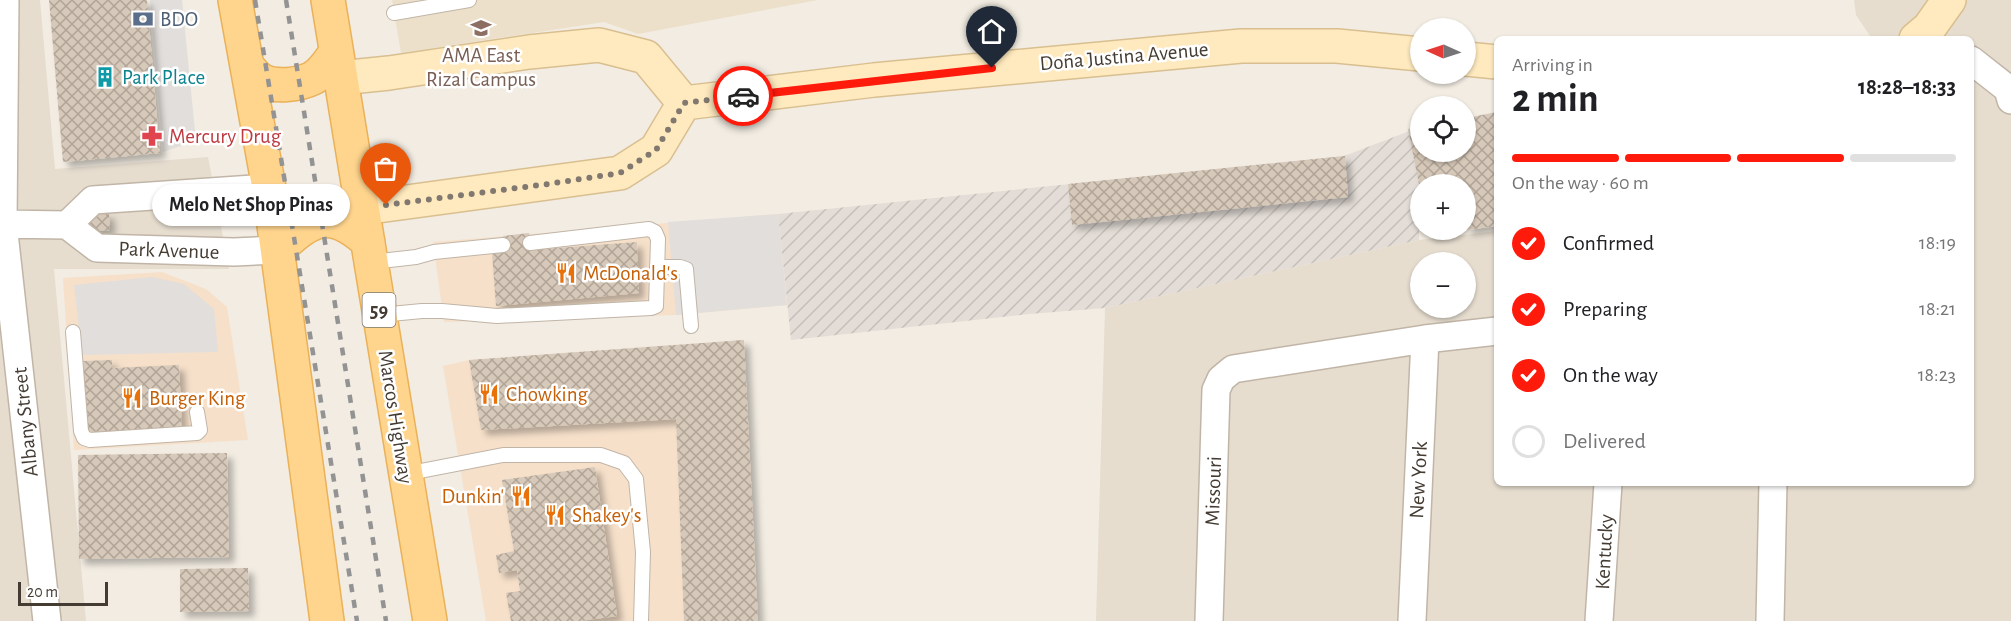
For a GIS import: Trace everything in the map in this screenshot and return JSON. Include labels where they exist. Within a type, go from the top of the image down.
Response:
[{"type":"main road","points":[[235,0],[269,188],[327,621]]},
{"type":"main road","name":"Marcos Highway","points":[[328,0],[430,621]]},
{"type":"main road","points":[[247,66],[261,80],[277,84],[296,83],[313,78],[326,66],[338,65]]},
{"type":"main road","points":[[278,250],[301,229],[329,220],[343,222],[355,230],[370,252]]},
{"type":"street","name":"Albany Street","points":[[5,0],[2,224],[47,621]]},
{"type":"street","points":[[1930,35],[1949,0]]},
{"type":"street","points":[[338,65],[389,73],[529,52],[599,45],[646,57],[684,103],[656,150],[620,173],[363,208]]},
{"type":"street","name":"Doña Justina Avenue","points":[[684,103],[945,72],[1241,46],[1337,46],[1410,53]]},
{"type":"street","points":[[1476,60],[1494,62]]},
{"type":"street","points":[[1974,63],[2010,93]]},
{"type":"street","points":[[2,224],[67,225],[93,200],[269,188]]},
{"type":"street","name":"Park Avenue","points":[[67,225],[97,248],[234,252],[278,250]]},
{"type":"street","points":[[1425,339],[1494,331]]},
{"type":"street","name":"Missouri","points":[[1209,621],[1215,390],[1221,379],[1233,369],[1425,339]]},
{"type":"street","name":"New York","points":[[1412,621],[1425,339]]},
{"type":"street","name":"Kentucky","points":[[1599,621],[1608,486]]},
{"type":"street","points":[[1770,621],[1773,486]]},
{"type":"lane","points":[[394,13],[469,0]]},
{"type":"lane","points":[[380,315],[442,311],[497,316],[651,309],[656,306],[658,238],[655,232],[649,229],[530,243]]},
{"type":"lane","points":[[370,252],[416,257],[434,252],[503,245]]},
{"type":"lane","points":[[657,267],[686,269],[691,326]]},
{"type":"lane","points":[[73,332],[81,431],[84,438],[90,440],[197,434],[200,430],[197,412]]},
{"type":"lane","points":[[405,474],[503,455],[601,455],[624,463],[636,479],[643,552],[642,621]]},
{"type":"shaded area","points":[[0,0],[40,0],[55,169],[208,157],[229,269],[54,269],[86,621],[0,621]]},
{"type":"shaded area","points":[[150,0],[182,0],[196,141],[163,152]]},
{"type":"shaded area","name":"AMA East Rizal Campus","points":[[392,0],[818,0],[638,34],[604,22],[401,53]]},
{"type":"shaded area","points":[[1854,0],[2011,0],[2011,621],[1096,621],[1105,308],[1419,240],[1476,240],[1476,233],[1494,231],[1494,486],[1974,486],[1974,36],[1870,36],[1856,15]]},
{"type":"shaded area","points":[[1410,131],[1410,162],[1426,162],[1425,174],[1410,174],[1410,240],[1419,240],[1105,308],[791,340],[778,214],[1344,156]]},
{"type":"shaded area","points":[[778,214],[787,305],[676,315],[444,322],[433,242]]},
{"type":"shaded area","points":[[778,214],[787,305],[676,315],[668,222]]},
{"type":"shaded area","points":[[162,272],[206,289],[227,307],[248,440],[74,450],[63,278]]},
{"type":"shaded area","points":[[152,277],[184,284],[214,309],[218,352],[82,355],[74,285]]},
{"type":"shaded area","points":[[744,340],[758,621],[486,621],[443,366],[469,360]]},
{"type":"building","name":"Park Place","points":[[49,0],[147,0],[160,153],[63,162]]},
{"type":"building","points":[[1494,113],[1494,226],[1476,229],[1476,174],[1417,174],[1415,162],[1476,162],[1476,116]]},
{"type":"building","points":[[1345,156],[1348,197],[1072,225],[1068,184]]},
{"type":"building","points":[[109,213],[110,230],[86,232],[85,215]]},
{"type":"building","name":"McDonald's","points":[[529,233],[530,250],[637,242],[639,293],[496,306],[492,253],[504,252],[503,236]]},
{"type":"building","points":[[744,340],[758,621],[684,621],[676,419],[481,430],[469,360]]},
{"type":"building","name":"Burger King","points":[[112,360],[112,368],[179,365],[182,429],[86,432],[83,361]]},
{"type":"building","points":[[227,453],[229,557],[79,559],[78,455]]},
{"type":"building","name":"Shakey's","points":[[595,467],[617,616],[580,621],[511,621],[506,593],[520,591],[517,570],[499,573],[496,555],[514,551],[502,480]]},
{"type":"building","points":[[248,568],[249,611],[180,612],[180,569]]},
{"type":"railway","points":[[255,0],[357,621]]},
{"type":"railway","points":[[286,0],[386,621]]},
{"type":"way so far","points":[[386,205],[620,173],[656,150],[684,103],[743,96]]},
{"type":"place","name":"BDO","points":[[143,19]]},
{"type":"place","name":"AMA East Rizal Campus","points":[[481,28]]},
{"type":"place","name":"Park Place","points":[[105,77]]},
{"type":"place","name":"Mercury Drug","points":[[152,136]]},
{"type":"place","name":"Melo Net Shop Pinas","points":[[386,205]]},
{"type":"place","name":"McDonald's","points":[[566,273]]},
{"type":"place","name":"Chowking","points":[[489,394]]},
{"type":"place","name":"Burger King","points":[[132,398]]},
{"type":"place","name":"Dunkin'","points":[[521,496]]},
{"type":"place","name":"Shakey's","points":[[555,515]]},
{"type":"route","points":[[743,96],[992,68]]}]
